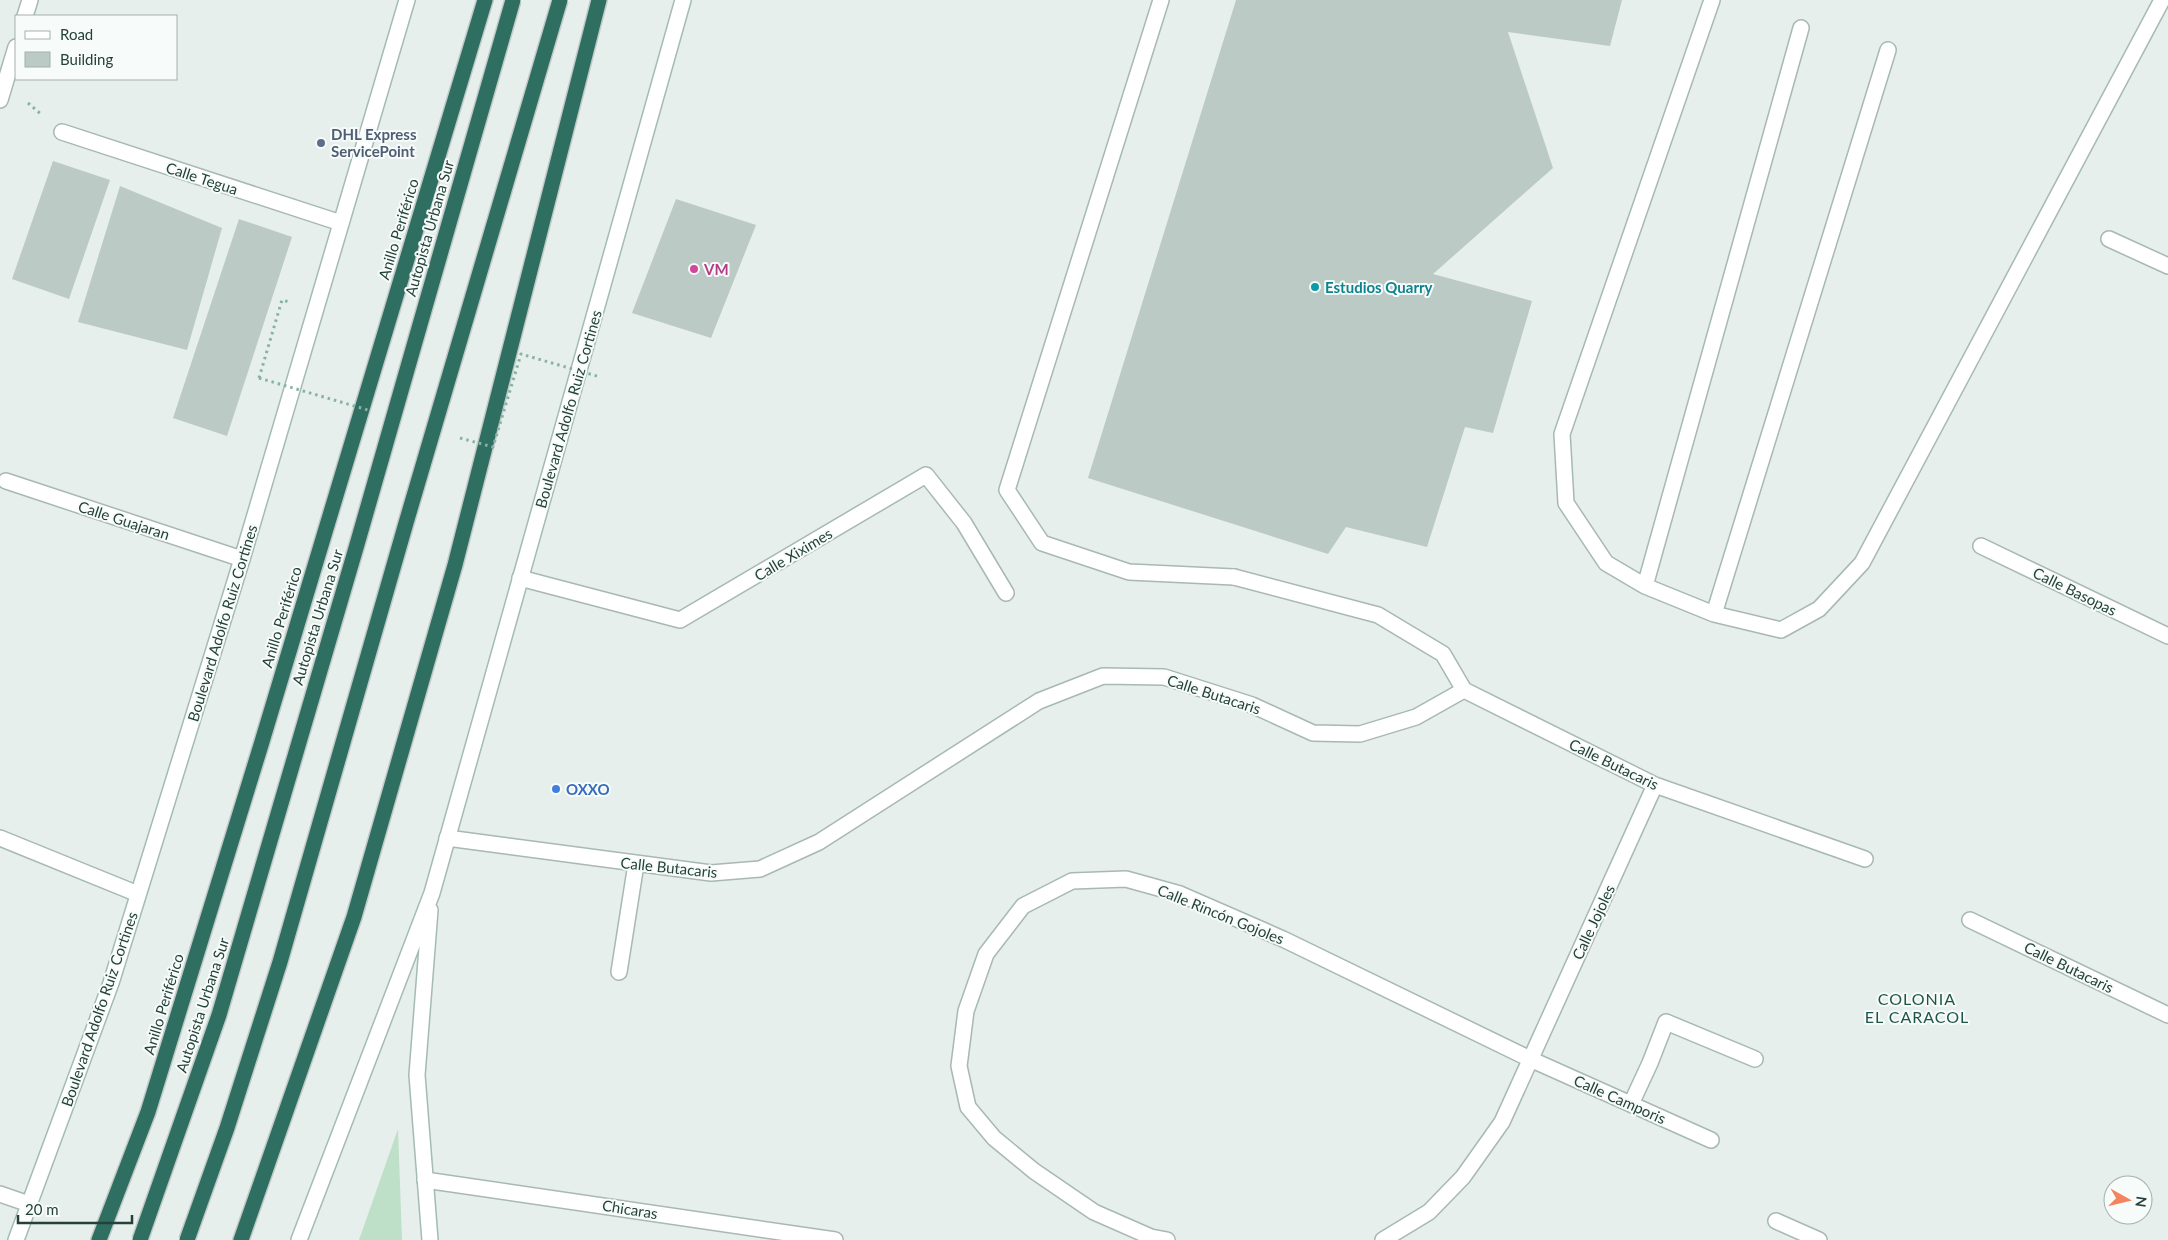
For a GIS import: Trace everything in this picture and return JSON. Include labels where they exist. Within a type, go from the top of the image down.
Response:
[{"type":"highway","name":"Anillo Periférico","points":[[99,1240],[148,1112],[485,0]]},
{"type":"highway","name":"Autopista Urbana Sur","points":[[140,1240],[200,1072],[232,972],[513,0]]},
{"type":"highway","points":[[187,1240],[227,1128],[280,962],[406,523],[560,0]]},
{"type":"highway","points":[[241,1240],[354,918],[455,565],[599,0]]},
{"type":"street","points":[[25,15],[30,0]]},
{"type":"street","name":"Boulevard Adolfo Ruiz Cortines","points":[[16,1240],[111,983],[242,559],[407,0]]},
{"type":"street","name":"Boulevard Adolfo Ruiz Cortines","points":[[300,1240],[432,893],[683,0]]},
{"type":"street","points":[[1161,0],[1007,490],[1042,543],[1129,572],[1234,577],[1378,615],[1443,654],[1464,690]]},
{"type":"street","points":[[1712,0],[1562,434],[1566,504],[1606,563],[1645,586],[1714,614],[1781,630],[1819,609],[1862,563],[2162,0]]},
{"type":"street","points":[[1645,586],[1801,28]]},
{"type":"street","points":[[1714,614],[1888,50]]},
{"type":"street","points":[[0,100],[15,51]]},
{"type":"street","name":"Calle Tegua","points":[[62,132],[341,223]]},
{"type":"street","points":[[2109,239],[2168,266]]},
{"type":"street","name":"Calle Xiximes","points":[[520,578],[680,620],[926,475],[964,523],[1006,593]]},
{"type":"street","name":"Calle Guajaran","points":[[6,481],[242,559]]},
{"type":"street","name":"Calle Basopas","points":[[1981,546],[2168,636]]},
{"type":"street","name":"Calle Butacaris","points":[[447,838],[711,873],[760,869],[819,842],[1039,701],[1103,676],[1164,677],[1252,705],[1313,733],[1360,734],[1416,717],[1464,690],[1655,785],[1865,859]]},
{"type":"street","name":"Calle Jojoles","points":[[1530,1059],[1655,785]]},
{"type":"street","points":[[0,838],[138,894]]},
{"type":"street","points":[[619,972],[636,864]]},
{"type":"street","name":"Calle Rincón Gojoles","points":[[1167,1240],[1151,1237],[1094,1212],[1034,1171],[994,1138],[968,1107],[960,1066],[966,1011],[986,954],[1023,906],[1072,881],[1126,879],[1180,894],[1283,939],[1530,1059]]},
{"type":"street","points":[[430,1240],[417,1075],[432,893]]},
{"type":"street","name":"Calle Butacaris","points":[[1970,920],[2168,1015]]},
{"type":"street","points":[[1630,1104],[1650,1063],[1666,1022],[1755,1059]]},
{"type":"street","points":[[1383,1240],[1429,1212],[1463,1176],[1502,1122],[1530,1059]]},
{"type":"street","name":"Calle Camporis","points":[[1530,1059],[1711,1140]]},
{"type":"street","name":"Chicaras","points":[[425,1180],[835,1240]]},
{"type":"street","points":[[0,1194],[29,1204]]},
{"type":"street","points":[[1776,1220],[1819,1240]]},
{"type":"path","points":[[6,83],[62,132]]},
{"type":"path","points":[[259,378],[282,300]]},
{"type":"green space","points":[[398,1129],[402,1240],[359,1240]]},
{"type":"building","name":"Estudios Quarry","points":[[1236,0],[1622,0],[1610,46],[1508,32],[1553,168],[1433,274],[1532,301],[1493,433],[1465,427],[1427,547],[1346,527],[1328,554],[1088,478]]},
{"type":"building","points":[[53,161],[110,180],[69,299],[12,279]]},
{"type":"building","points":[[120,186],[222,228],[187,350],[78,322]]},
{"type":"building","name":"VM","points":[[676,199],[756,225],[711,338],[632,313]]},
{"type":"building","points":[[239,219],[292,237],[227,436],[173,418]]},
{"type":"place","name":"DHL Express ServicePoint","points":[[321,143]]},
{"type":"place","name":"VM","points":[[694,269]]},
{"type":"place","name":"Estudios Quarry","points":[[1315,287]]},
{"type":"place","name":"OXXO","points":[[556,789]]},
{"type":"district","name":"COLONIA EL CARACOL","points":[[1917,1007]]}]
